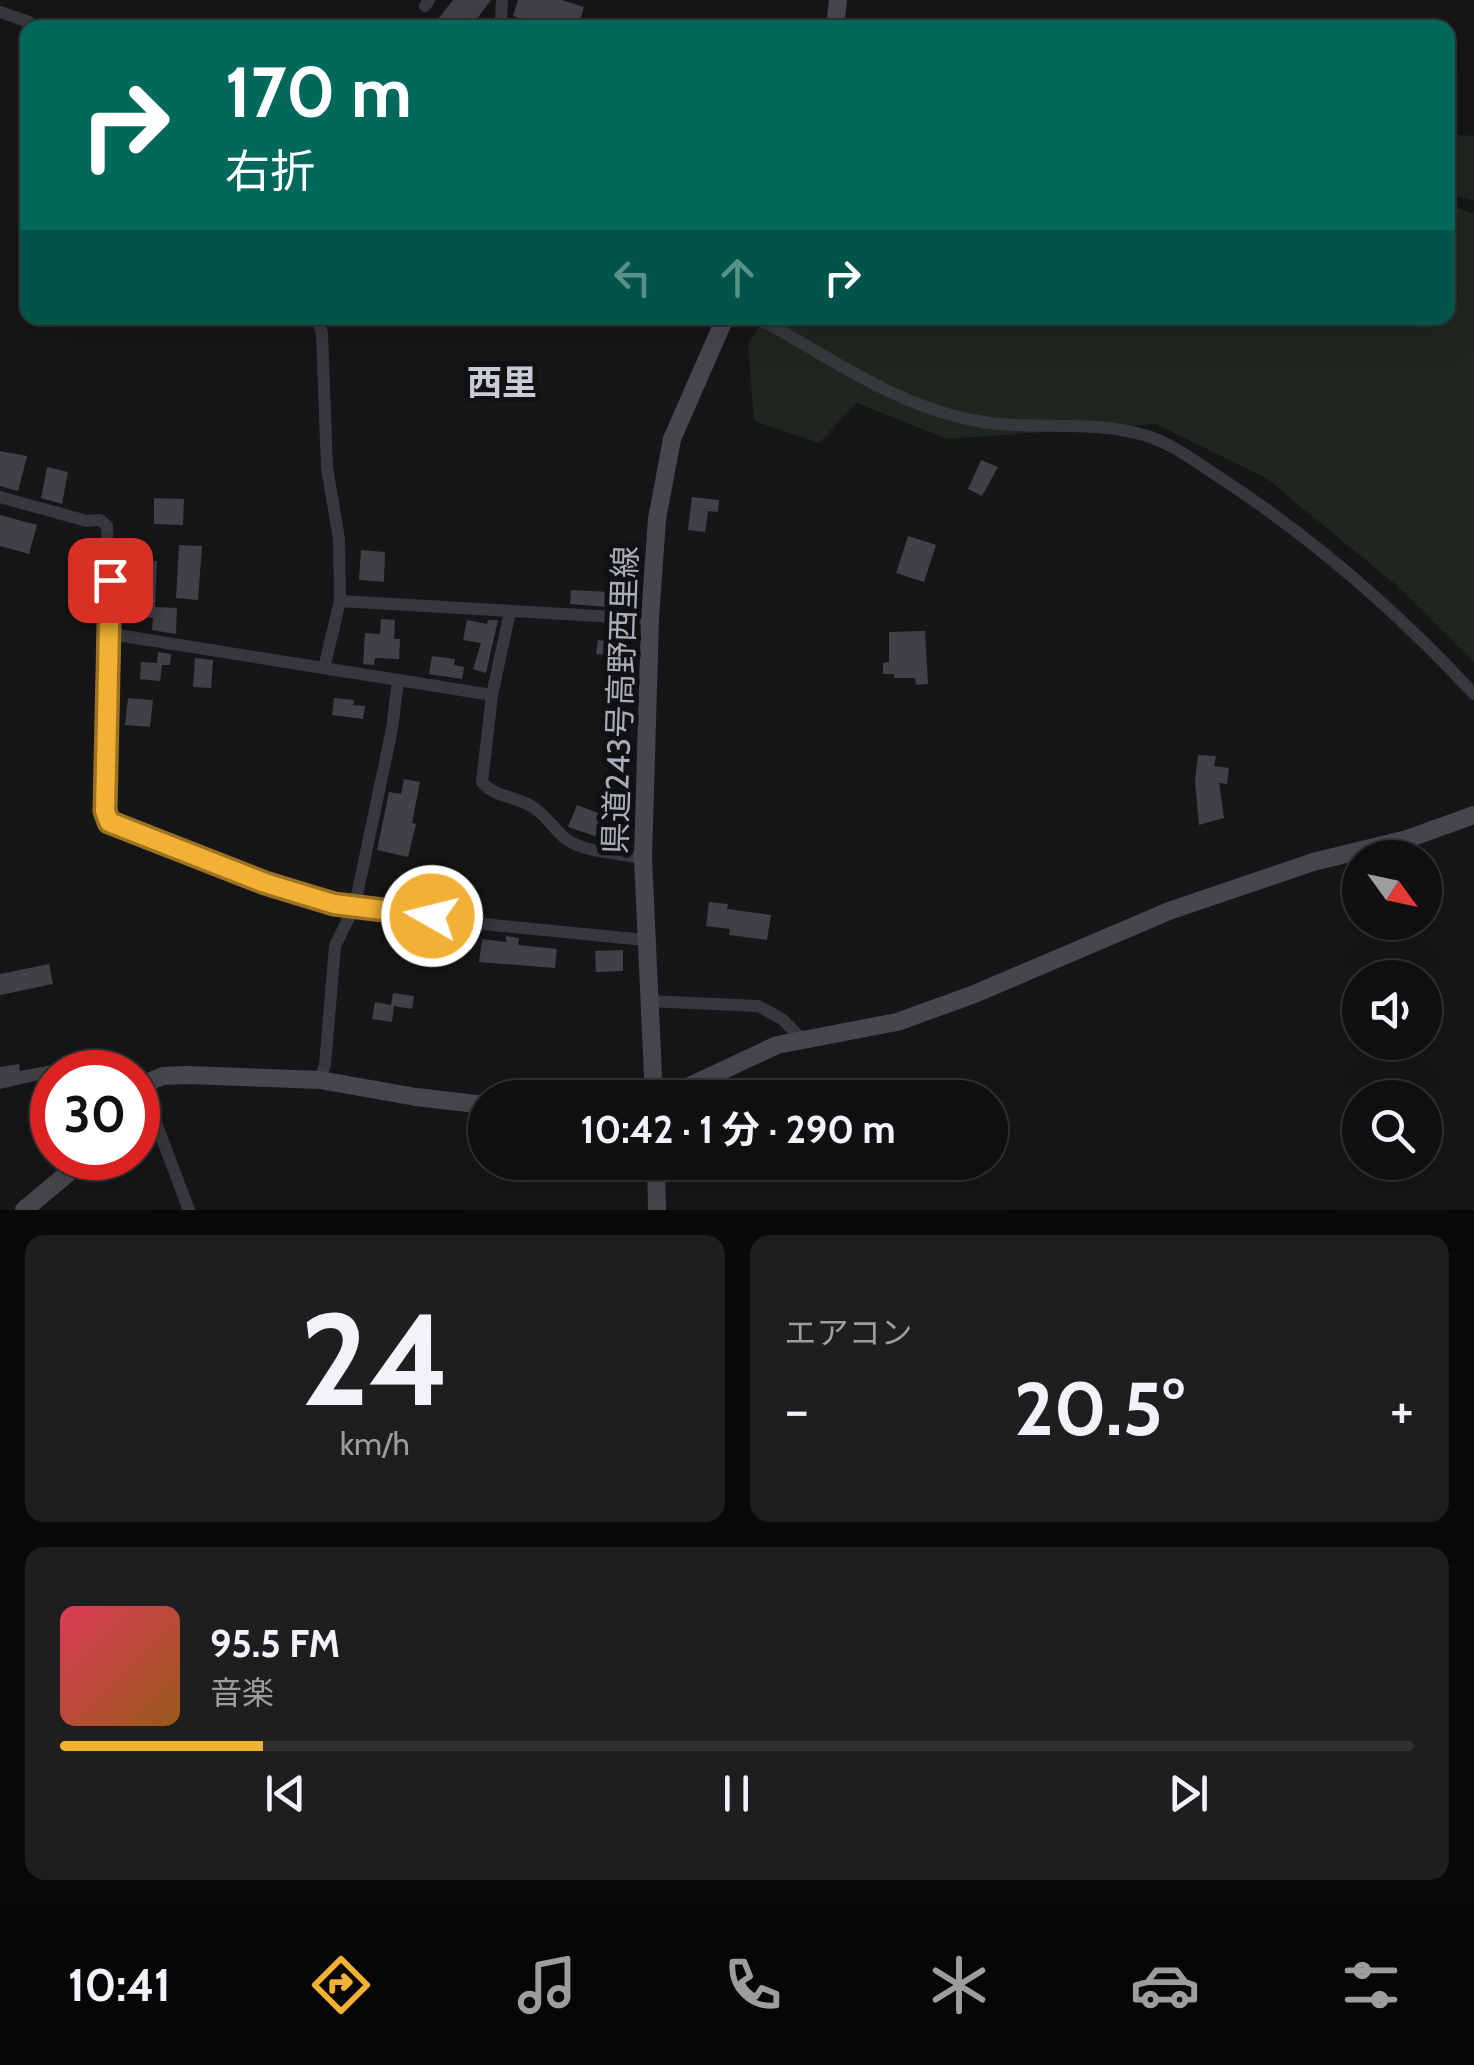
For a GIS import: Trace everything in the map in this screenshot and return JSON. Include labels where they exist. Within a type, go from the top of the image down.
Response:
[{"type":"street","points":[[501,18],[502,0]]},
{"type":"street","points":[[320,325],[326,468],[339,539],[340,602],[324,668]]},
{"type":"street","name":"県道243号高野西里線","points":[[653,1080],[643,858],[650,619],[658,519],[672,439],[722,325]]},
{"type":"street","points":[[772,325],[896,396],[929,409],[1005,424],[1122,430],[1172,446],[1313,544],[1378,599],[1474,694]]},
{"type":"street","points":[[0,496],[88,521],[100,520],[107,526],[111,634],[105,811],[109,822],[265,883],[334,904],[492,926],[646,940]]},
{"type":"street","points":[[340,602],[650,619]]},
{"type":"street","points":[[510,612],[481,772],[486,788],[530,804],[564,838],[578,845],[643,858]]},
{"type":"street","points":[[111,634],[492,695]]},
{"type":"street","points":[[320,1080],[325,1064],[334,946],[355,906],[392,729],[398,680]]},
{"type":"street","points":[[702,1080],[777,1045],[897,1022],[972,995],[1169,911],[1312,862],[1407,839],[1474,816]]},
{"type":"street","points":[[648,1001],[758,1006],[782,1018],[801,1038]]},
{"type":"street","points":[[160,1077],[320,1080],[468,1103]]},
{"type":"street","points":[[160,1139],[188,1210]]},
{"type":"street","points":[[24,1210],[60,1180]]},
{"type":"street","points":[[656,1180],[657,1210]]},
{"type":"shaded area","points":[[1455,134],[1474,136],[1474,201],[1455,196]]},
{"type":"shaded area","points":[[1455,208],[1474,213],[1474,662],[1396,585],[1266,478],[1156,424],[947,439],[857,403],[819,443],[754,421],[748,344],[760,325],[1455,325]]},
{"type":"building","points":[[453,0],[491,0],[476,20],[438,19]]},
{"type":"building","points":[[518,0],[562,0],[584,7],[580,20],[525,20],[513,16]]},
{"type":"building","points":[[0,451],[27,456],[18,491],[0,486]]},
{"type":"building","points":[[981,460],[998,467],[982,496],[968,489]]},
{"type":"building","points":[[47,467],[68,472],[62,504],[41,498]]},
{"type":"building","points":[[692,497],[719,500],[718,512],[708,511],[705,532],[688,530]]},
{"type":"building","points":[[154,498],[184,499],[183,525],[154,524]]},
{"type":"building","points":[[0,515],[37,525],[29,554],[0,546]]},
{"type":"building","points":[[908,536],[936,545],[924,582],[896,573]]},
{"type":"building","points":[[179,545],[202,546],[198,600],[176,598]]},
{"type":"building","points":[[361,550],[385,552],[384,582],[359,580]]},
{"type":"building","points":[[130,560],[157,561],[155,607],[177,608],[176,634],[152,630],[153,618],[132,617]]},
{"type":"building","points":[[571,590],[610,592],[609,607],[570,604]]},
{"type":"building","points":[[381,619],[395,620],[394,639],[400,639],[399,659],[375,658],[374,665],[363,664],[365,633],[380,634]]},
{"type":"building","points":[[467,620],[487,624],[488,620],[498,620],[486,673],[473,669],[481,643],[463,640]]},
{"type":"building","points":[[614,627],[629,628],[625,657],[596,654],[598,640],[612,642]]},
{"type":"building","points":[[925,631],[928,684],[916,685],[915,678],[883,674],[883,663],[889,662],[889,632]]},
{"type":"building","points":[[158,652],[171,654],[170,665],[162,665],[160,681],[140,679],[141,662],[157,663]]},
{"type":"building","points":[[432,656],[455,659],[454,665],[464,667],[462,679],[429,674]]},
{"type":"building","points":[[195,658],[213,660],[211,688],[193,687]]},
{"type":"building","points":[[128,698],[153,700],[150,727],[125,725]]},
{"type":"building","points":[[334,698],[354,700],[353,705],[365,706],[363,719],[332,715]]},
{"type":"building","points":[[1198,755],[1216,756],[1214,766],[1229,768],[1227,784],[1219,783],[1224,818],[1199,825],[1195,781]]},
{"type":"building","points":[[404,779],[420,782],[408,857],[377,850],[389,792],[401,794]]},
{"type":"building","points":[[577,805],[627,824],[619,844],[568,827]]},
{"type":"building","points":[[440,884],[465,887],[462,907],[437,904]]},
{"type":"building","points":[[709,902],[728,904],[727,909],[771,915],[767,940],[729,935],[730,929],[706,926]]},
{"type":"building","points":[[506,936],[519,938],[518,945],[557,949],[555,968],[479,962],[482,939],[506,942]]},
{"type":"building","points":[[623,950],[623,971],[596,972],[595,951]]},
{"type":"building","points":[[49,964],[53,984],[0,995],[0,974]]},
{"type":"building","points":[[393,993],[414,996],[412,1009],[394,1006],[392,1022],[372,1019],[375,1002],[391,1005]]},
{"type":"building","points":[[19,1064],[20,1071],[30,1069],[30,1082],[0,1089],[0,1067]]},
{"type":"district","name":"西里","points":[[502,382]]},
{"type":"route","points":[[110,580],[105,811],[109,822],[265,883],[334,904],[432,916]]}]
